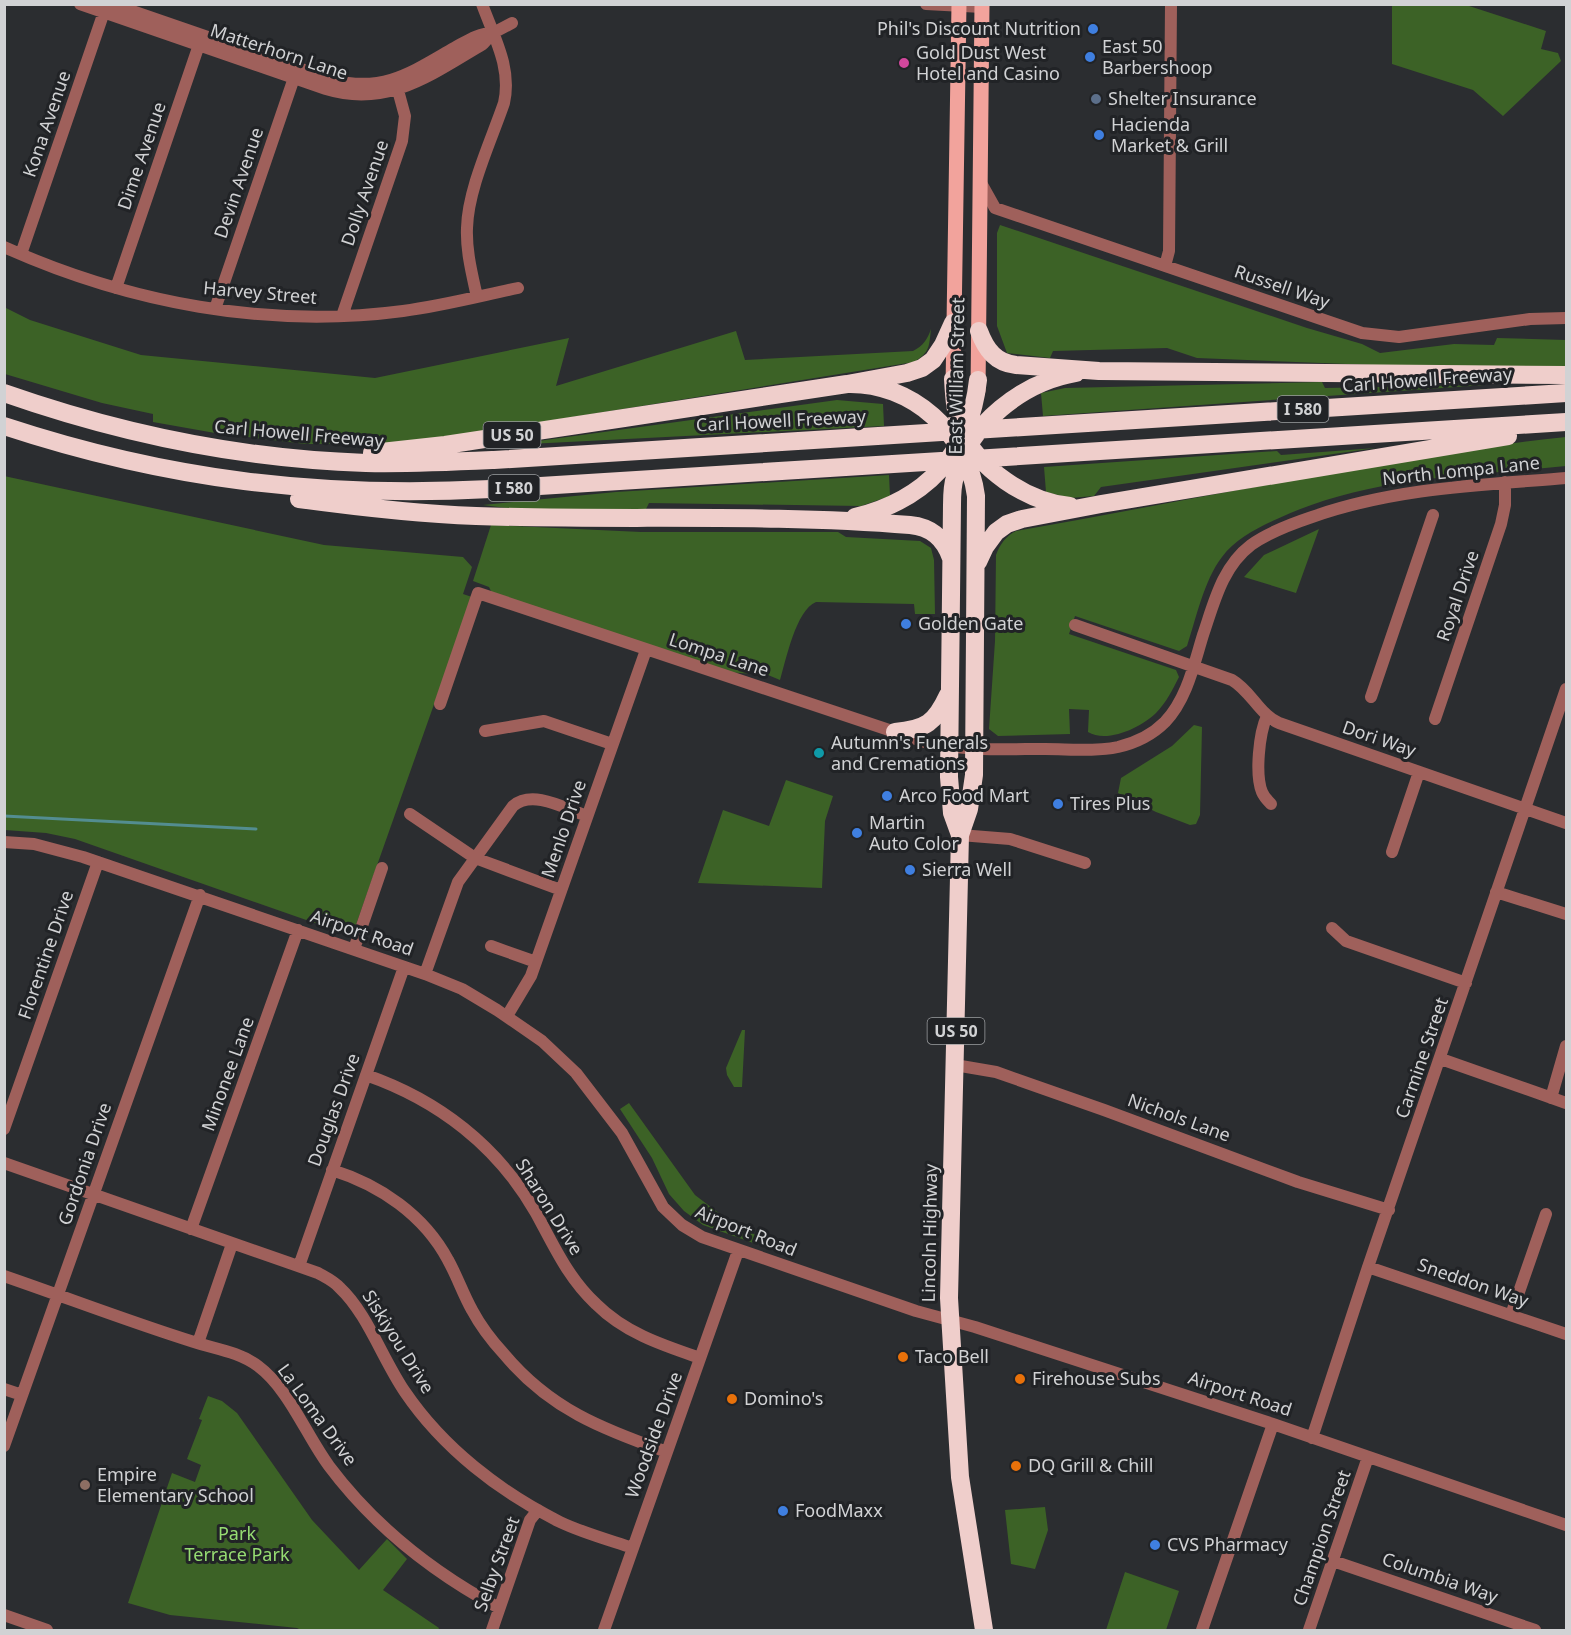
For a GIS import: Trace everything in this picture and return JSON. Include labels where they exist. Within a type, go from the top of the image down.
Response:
[{"type":"highway","points":[[848,384],[907,373],[927,365],[939,352],[953,323]]},
{"type":"highway","points":[[979,332],[990,353],[1007,363],[1099,370],[1566,375]]},
{"type":"highway","points":[[836,521],[879,510],[905,498],[930,480],[1005,406],[1035,386],[1066,375],[1099,370]]},
{"type":"highway","points":[[953,379],[957,415],[965,444],[1008,483],[1033,497],[1065,506],[1101,504]]},
{"type":"highway","points":[[951,558],[955,477],[965,444],[978,380]]},
{"type":"highway","name":"US 50","points":[[282,457],[352,454],[426,447],[848,384],[877,387],[905,397],[931,414],[965,444],[974,481],[977,505],[975,748]]},
{"type":"highway","name":"Carl Howell Freeway","points":[[4,393],[87,420],[203,446],[282,457],[364,463],[432,463],[1566,393]]},
{"type":"highway","name":"I 580","points":[[4,426],[75,448],[142,465],[249,483],[397,493],[1040,456],[1566,422]]},
{"type":"highway","points":[[976,566],[992,537],[1007,524],[1022,519],[1449,445],[1566,428]]},
{"type":"highway","points":[[142,465],[214,483],[283,496],[404,512],[477,516],[836,521],[910,525],[935,533],[942,540],[951,558]]},
{"type":"highway","name":"US 50","points":[[950,747],[951,558]]},
{"type":"highway","points":[[950,659],[963,688],[963,740],[975,748]]},
{"type":"highway","points":[[895,732],[919,729],[931,722],[938,714],[950,690]]},
{"type":"highway","name":"Lincoln Highway","points":[[950,747],[951,809],[960,835]]},
{"type":"highway","name":"Lincoln Highway","points":[[975,748],[971,800],[960,835],[950,1320],[960,1477],[984,1630]]},
{"type":"main road","name":"East William Street","points":[[953,379],[959,6]]},
{"type":"main road","name":"East William Street","points":[[978,380],[982,6]]},
{"type":"street","name":"Matterhorn Lane","points":[[80,4],[108,7],[296,73],[356,84],[396,84],[473,37],[493,33],[512,23]]},
{"type":"street","points":[[477,297],[468,249],[468,217],[472,197],[507,88],[504,64],[482,4]]},
{"type":"street","points":[[926,4],[982,6]]},
{"type":"street","points":[[1166,266],[1169,251],[1171,4]]},
{"type":"street","name":"Kona Avenue","points":[[21,254],[108,7]]},
{"type":"street","name":"Dime Avenue","points":[[116,288],[201,40]]},
{"type":"street","name":"Devin Avenue","points":[[215,309],[296,73]]},
{"type":"street","name":"Dolly Avenue","points":[[342,316],[402,141],[405,116],[396,84]]},
{"type":"street","points":[[980,180],[995,208],[984,218],[980,227]]},
{"type":"street","name":"Russell Way","points":[[995,208],[1362,333],[1383,336],[1416,335],[1530,319],[1566,318]]},
{"type":"street","name":"Harvey Street","points":[[4,247],[77,276],[116,288],[215,309],[272,316],[342,316],[403,311],[518,288]]},
{"type":"street","name":"North Lompa Lane","points":[[950,747],[1091,750],[1107,749],[1132,742],[1158,728],[1172,714],[1182,695],[1215,599],[1227,572],[1240,555],[1264,537],[1317,515],[1364,501],[1413,492],[1566,478]]},
{"type":"street","name":"Royal Drive","points":[[1435,719],[1501,524],[1506,505],[1505,483]]},
{"type":"street","points":[[1371,698],[1433,515]]},
{"type":"street","name":"Lompa Lane","points":[[440,704],[478,593],[925,742],[950,747]]},
{"type":"street","name":"Dori Way","points":[[1075,625],[1226,678],[1241,686],[1267,716],[1286,726],[1566,823]]},
{"type":"street","name":"Menlo Drive","points":[[507,1016],[525,989],[536,962],[646,650]]},
{"type":"street","name":"Carmine Street","points":[[1312,1438],[1368,1267],[1566,689]]},
{"type":"street","points":[[1267,716],[1261,740],[1260,782],[1262,793],[1271,804]]},
{"type":"street","points":[[485,731],[544,721],[612,744]]},
{"type":"street","points":[[1392,852],[1419,772]]},
{"type":"street","points":[[425,974],[454,888],[511,808],[520,801],[530,798],[587,816]]},
{"type":"street","points":[[410,814],[475,858],[561,890]]},
{"type":"street","points":[[960,835],[1010,839],[1084,863]]},
{"type":"street","name":"Airport Road","points":[[4,842],[34,844],[200,895],[425,974],[467,992],[542,1041],[576,1073],[622,1133],[667,1212],[690,1231],[738,1251],[916,1311],[1273,1424],[1566,1525]]},
{"type":"street","name":"Florentine Drive","points":[[4,1129],[98,862]]},
{"type":"street","points":[[354,950],[382,868]]},
{"type":"street","points":[[1496,892],[1566,914]]},
{"type":"street","name":"Gordonia Drive","points":[[4,1446],[200,895]]},
{"type":"street","points":[[1332,928],[1346,941],[1466,983]]},
{"type":"street","name":"Minonee Lane","points":[[191,1229],[298,930]]},
{"type":"street","points":[[491,946],[536,962]]},
{"type":"street","name":"Douglas Drive","points":[[298,1266],[404,967]]},
{"type":"street","points":[[1551,1098],[1566,1046]]},
{"type":"street","points":[[1441,1059],[1566,1103]]},
{"type":"street","name":"Nichols Lane","points":[[955,1065],[996,1072],[1298,1182],[1389,1210]]},
{"type":"street","name":"Sharon Drive","points":[[366,1075],[421,1099],[459,1123],[487,1147],[524,1193],[573,1279],[605,1313],[642,1336],[700,1358]]},
{"type":"street","name":"Siskiyou Drive","points":[[4,1163],[298,1266],[330,1280],[357,1306],[387,1363],[406,1393],[428,1421],[460,1453],[493,1482],[538,1510],[563,1523],[633,1548]]},
{"type":"street","points":[[332,1170],[386,1194],[416,1218],[447,1258],[473,1312],[492,1340],[539,1389],[586,1420],[667,1452]]},
{"type":"street","points":[[1511,1315],[1546,1214]]},
{"type":"street","points":[[198,1343],[232,1244]]},
{"type":"street","name":"Woodside Drive","points":[[604,1630],[738,1251]]},
{"type":"street","name":"Sneddon Way","points":[[1368,1267],[1566,1334]]},
{"type":"street","name":"La Loma Drive","points":[[4,1276],[247,1359],[268,1375],[278,1387],[330,1467],[388,1531],[446,1576],[500,1608]]},
{"type":"street","points":[[4,1389],[22,1395]]},
{"type":"street","points":[[1203,1630],[1273,1424]]},
{"type":"street","name":"Champion Street","points":[[1309,1630],[1368,1457]]},
{"type":"street","name":"Selby Street","points":[[492,1630],[530,1520],[538,1510]]},
{"type":"street","name":"Columbia Way","points":[[1333,1561],[1535,1630]]},
{"type":"street","points":[[4,1616],[47,1630]]},
{"type":"green space","points":[[1392,5],[1466,5],[1546,31],[1541,49],[1558,53],[1561,61],[1503,116],[1473,90],[1392,64]]},
{"type":"green space","points":[[1000,225],[1307,328],[1362,344],[1380,353],[1454,344],[1494,345],[1497,338],[1566,340],[1566,367],[1398,366],[1197,358],[1167,348],[1053,351],[1050,358],[1007,353],[997,326],[997,233]]},
{"type":"green space","points":[[4,307],[30,320],[141,355],[375,378],[569,338],[556,386],[736,331],[745,360],[913,351],[924,342],[931,329],[928,348],[914,362],[468,434],[380,444],[306,444],[215,433],[153,422],[153,414],[102,403],[5,374]]},
{"type":"green space","points":[[1322,382],[1325,388],[1485,385],[1043,416],[1041,393],[1065,388]]},
{"type":"green space","points":[[837,400],[883,404],[884,426],[509,445]]},
{"type":"green space","points":[[1566,437],[1566,466],[1419,480],[1383,486],[1312,505],[1254,530],[1233,545],[1216,566],[1205,588],[1187,646],[1179,651],[1075,616],[1069,634],[1176,670],[1179,677],[1172,691],[1156,713],[1142,724],[1114,735],[1096,735],[1088,732],[1089,710],[1069,709],[1070,734],[998,736],[989,729],[995,641],[996,555],[999,547],[1009,535],[1016,531],[1422,458]]},
{"type":"green space","points":[[1376,448],[1101,487],[1094,496],[1070,498],[1046,492],[1044,467],[1277,451],[1281,455]]},
{"type":"green space","points":[[889,475],[890,496],[861,506],[649,503],[646,509],[514,509],[483,505],[616,492]]},
{"type":"green space","points":[[4,476],[324,545],[463,557],[472,567],[463,594],[472,597],[352,936],[75,839],[46,833],[5,830]]},
{"type":"green space","points":[[491,525],[641,532],[838,532],[846,537],[920,541],[931,548],[934,560],[935,614],[915,614],[914,604],[816,602],[809,607],[797,625],[780,680],[768,675],[726,672],[492,593],[489,587],[473,581]]},
{"type":"green space","points":[[1319,529],[1296,593],[1244,577],[1264,555]]},
{"type":"green space","points":[[1194,725],[1202,727],[1200,815],[1196,824],[1190,825],[1156,812],[1118,793],[1121,778],[1172,746]]},
{"type":"green space","points":[[786,780],[833,796],[825,821],[822,888],[698,883],[723,810],[769,826]]},
{"type":"green space","points":[[742,1030],[745,1030],[742,1087],[734,1087],[726,1068]]},
{"type":"green space","points":[[629,1103],[695,1195],[737,1227],[756,1235],[756,1244],[703,1225],[684,1211],[669,1194],[652,1158],[620,1109]]},
{"type":"green space","name":"Park Terrace Park","points":[[208,1396],[222,1401],[237,1413],[312,1520],[359,1570],[387,1539],[407,1559],[383,1590],[439,1628],[438,1630],[301,1630],[170,1615],[128,1603],[172,1473],[195,1482],[201,1465],[187,1459],[202,1420],[199,1419]]},
{"type":"green space","points":[[1045,1507],[1048,1530],[1035,1569],[1011,1564],[1005,1510]]},
{"type":"green space","points":[[1125,1572],[1179,1591],[1166,1630],[1106,1630]]},
{"type":"waterway","points":[[4,816],[256,829]]},
{"type":"place","name":"Phil's Discount Nutrition","points":[[1093,29]]},
{"type":"place","name":"East 50 Barbershoop","points":[[1090,57]]},
{"type":"place","name":"Gold Dust West Hotel and Casino","points":[[904,63]]},
{"type":"place","name":"Shelter Insurance","points":[[1096,99]]},
{"type":"place","name":"Hacienda Market & Grill","points":[[1099,135]]},
{"type":"place","name":"Golden Gate","points":[[906,624]]},
{"type":"place","name":"Autumn's Funerals and Cremations","points":[[819,753]]},
{"type":"place","name":"Arco Food Mart","points":[[887,796]]},
{"type":"place","name":"Tires Plus","points":[[1058,804]]},
{"type":"place","name":"Martin Auto Color","points":[[857,833]]},
{"type":"place","name":"Sierra Well","points":[[910,870]]},
{"type":"place","name":"Taco Bell","points":[[903,1357]]},
{"type":"place","name":"Firehouse Subs","points":[[1020,1379]]},
{"type":"place","name":"Domino's","points":[[732,1399]]},
{"type":"place","name":"DQ Grill & Chill","points":[[1016,1466]]},
{"type":"place","name":"Empire Elementary School","points":[[85,1485]]},
{"type":"place","name":"FoodMaxx","points":[[783,1511]]},
{"type":"place","name":"CVS Pharmacy","points":[[1155,1545]]}]
